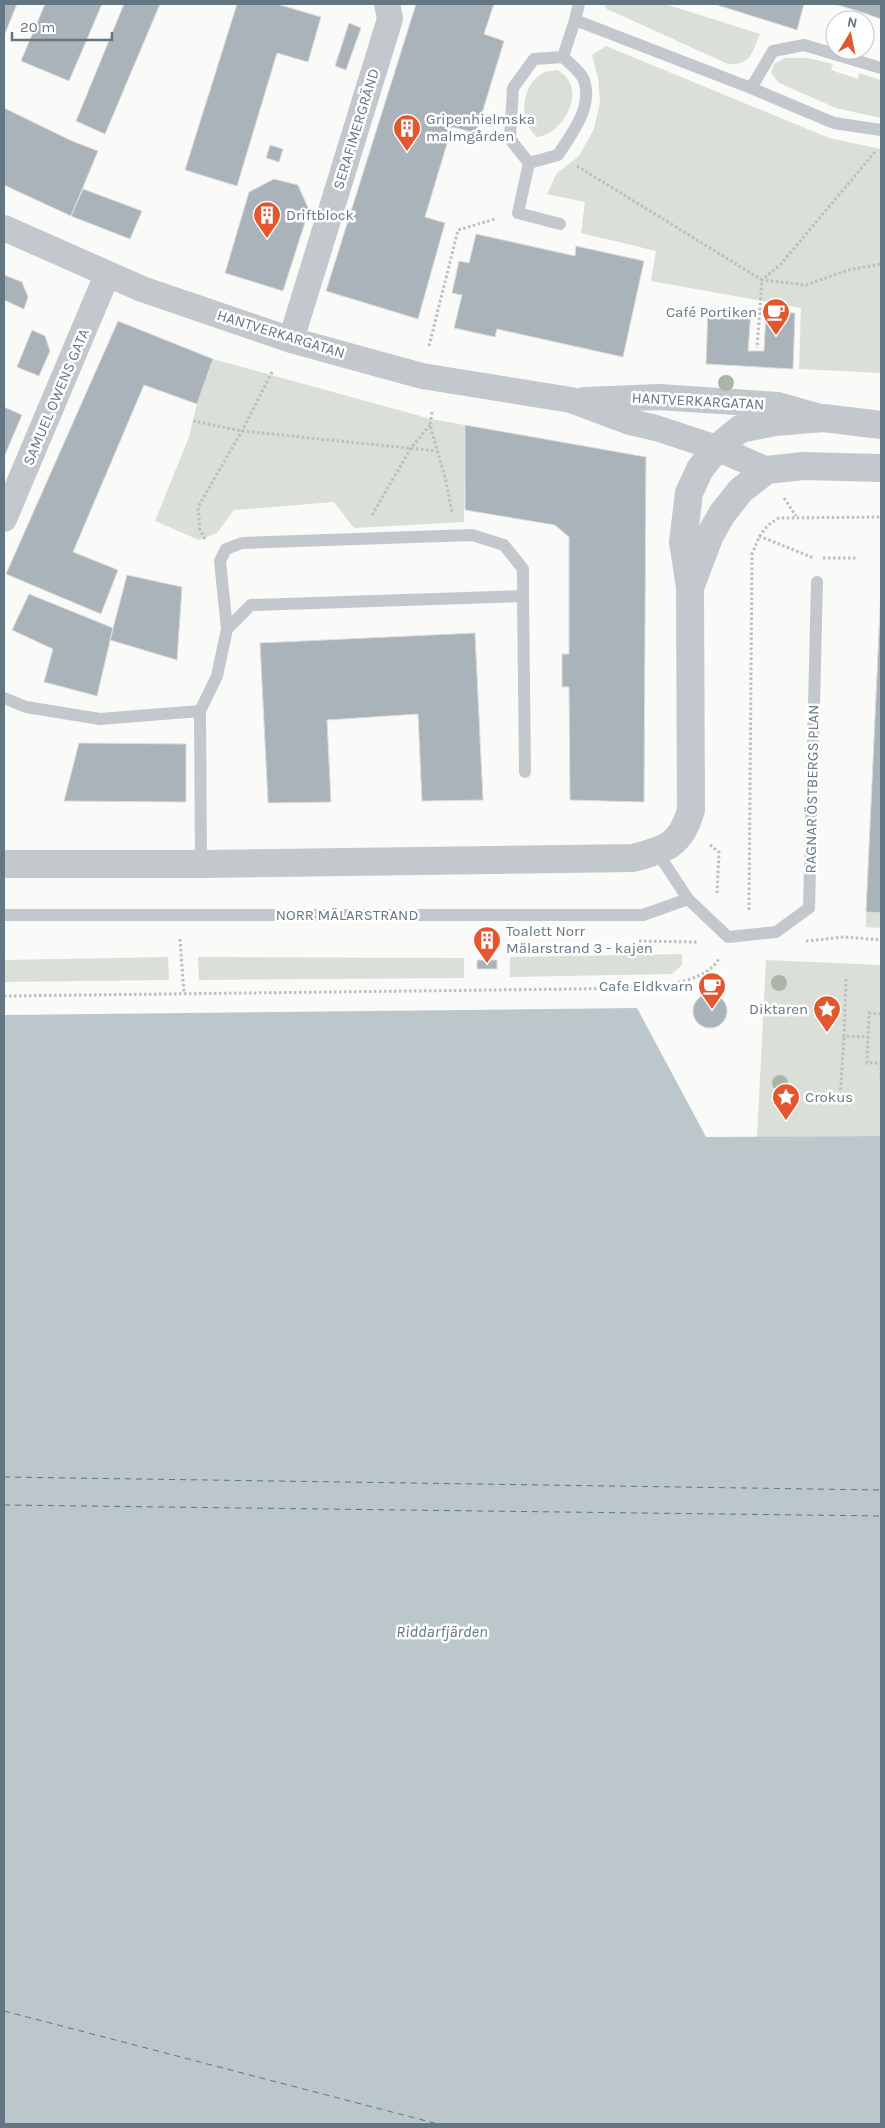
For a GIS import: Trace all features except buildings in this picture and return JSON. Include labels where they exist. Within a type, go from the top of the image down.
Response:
[{"type":"street","name":"SERAFIMERGRÄND","points":[[290,340],[390,19],[387,4]]},
{"type":"street","name":"HANTVERKARGATAN","points":[[4,228],[142,289],[290,340],[422,376],[570,400],[630,422],[656,428],[717,448],[767,470]]},
{"type":"street","name":"SAMUEL OWENS GATA","points":[[4,519],[108,275]]},
{"type":"street","name":"HANTVERKARGATAN","points":[[570,400],[659,397],[778,405],[824,418],[881,425]]},
{"type":"street","name":"HANTVERKARGATAN","points":[[717,448],[740,429],[775,422],[824,418]]},
{"type":"street","points":[[4,864],[201,864],[634,858],[665,848],[686,828],[691,810],[690,587],[682,542],[689,493],[700,469],[717,448]]},
{"type":"street","points":[[690,587],[710,535],[722,514],[741,490],[767,470],[803,466],[881,468]]},
{"type":"lane","points":[[562,57],[579,4]]},
{"type":"lane","points":[[575,20],[834,122],[881,130]]},
{"type":"lane","points":[[751,88],[773,50],[804,45],[881,68]]},
{"type":"lane","points":[[562,57],[584,78],[586,99],[580,122],[558,154],[530,163],[510,139],[513,88],[534,59],[562,57]]},
{"type":"lane","points":[[530,163],[518,213],[560,224]]},
{"type":"lane","points":[[201,864],[200,712],[217,676],[227,629],[220,561],[226,549],[242,543],[472,534],[504,545],[523,569],[525,772]]},
{"type":"lane","name":"RAGNAR ÖSTBERGS PLAN","points":[[728,937],[776,932],[809,908],[817,582]]},
{"type":"lane","points":[[227,629],[251,605],[523,596]]},
{"type":"lane","points":[[4,698],[26,708],[100,719],[200,712]]},
{"type":"lane","points":[[665,848],[688,899],[728,937]]},
{"type":"lane","name":"NORR MÄLARSTRAND","points":[[4,915],[643,915],[688,899]]},
{"type":"path","points":[[757,348],[762,280],[780,265],[881,145]]},
{"type":"path","points":[[558,154],[762,280],[806,285],[848,270],[881,264]]},
{"type":"path","points":[[422,376],[458,230],[518,213]]},
{"type":"path","points":[[226,549],[206,540],[200,530],[198,507],[242,431],[273,370]]},
{"type":"path","points":[[432,412],[430,425],[438,451],[456,535]]},
{"type":"path","points":[[193,421],[242,431],[438,451]]},
{"type":"path","points":[[357,539],[412,448],[430,425]]},
{"type":"path","points":[[4,996],[656,988],[703,974],[716,965],[728,937],[749,924],[752,554],[759,536],[767,525],[779,518],[881,517]]},
{"type":"path","points":[[759,536],[816,558],[856,558]]},
{"type":"path","points":[[844,937],[881,940]]},
{"type":"path","points":[[180,939],[184,994]]},
{"type":"path","points":[[840,1100],[846,979]]},
{"type":"path","points":[[881,1014],[869,1013],[867,1063],[881,1063],[881,1082]]},
{"type":"path","points":[[844,1036],[868,1036]]},
{"type":"shaded area","points":[[604,4],[665,4],[760,34],[750,56],[746,60],[742,63],[728,64],[607,9]]},
{"type":"shaded area","points":[[606,46],[829,138],[881,149],[881,373],[799,369],[801,308],[651,281],[656,251],[581,233],[585,202],[547,194],[557,173],[579,156],[594,129],[600,102],[598,78],[592,55]]},
{"type":"shaded area","points":[[785,58],[808,58],[833,64],[831,70],[858,79],[859,73],[881,80],[881,118],[836,108],[779,83],[771,73],[774,64]]},
{"type":"shaded area","points":[[557,70],[565,76],[571,86],[571,105],[561,123],[554,130],[546,135],[537,137],[526,122],[524,103],[531,85],[537,77],[545,72]]},
{"type":"shaded area","points":[[213,359],[431,419],[465,425],[464,522],[354,528],[334,502],[234,510],[217,533],[199,540],[155,521],[189,437],[197,404]]},
{"type":"shaded area","points":[[866,912],[881,913],[881,928],[866,927]]},
{"type":"shaded area","points":[[682,954],[682,965],[672,974],[510,977],[510,957]]},
{"type":"shaded area","points":[[168,957],[169,980],[4,982],[4,960]]},
{"type":"shaded area","points":[[198,957],[464,958],[464,978],[199,980]]},
{"type":"shaded area","points":[[766,960],[881,965],[881,1136],[757,1137]]},
{"type":"water","name":"Riddarfjärden","points":[[637,1008],[706,1137],[881,1136],[881,2124],[4,2124],[4,1015]]},
{"type":"ferry route","points":[[4,1477],[881,1490]]},
{"type":"ferry route","points":[[4,1505],[881,1516]]},
{"type":"ferry route","points":[[4,2011],[438,2124]]},
{"type":"place","name":"Gripenhielmska malmgården","points":[[407,152]]},
{"type":"place","name":"Driftblock","points":[[267,239]]},
{"type":"place","name":"Café Portiken","points":[[776,336]]},
{"type":"place","name":"Toalett Norr Mälarstrand 3 - kajen","points":[[487,964]]},
{"type":"place","name":"Cafe Eldkvarn","points":[[712,1010]]},
{"type":"place","name":"Diktaren","points":[[827,1033]]},
{"type":"place","name":"Crokus","points":[[786,1121]]}]
